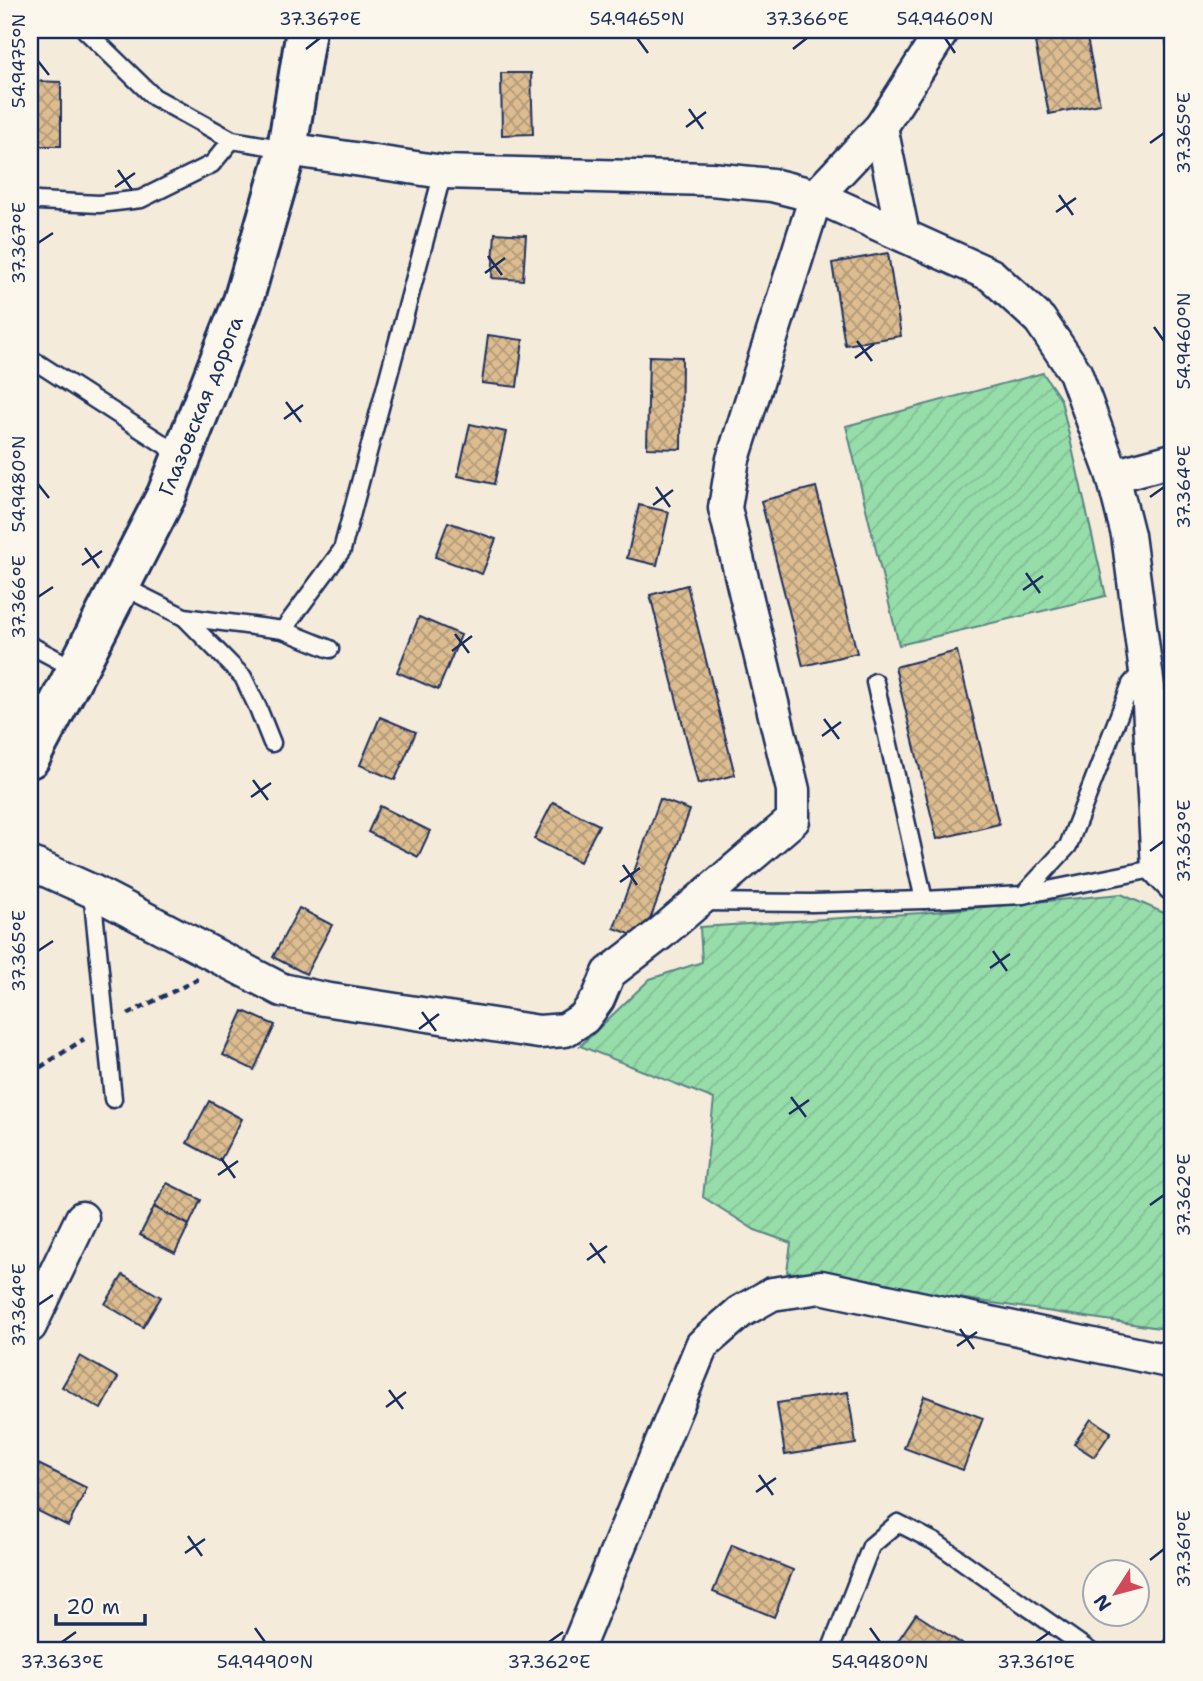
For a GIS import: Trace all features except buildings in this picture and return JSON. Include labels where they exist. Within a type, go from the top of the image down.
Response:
[{"type":"street","name":"Глазовская дорога","points":[[30,758],[167,494],[243,301],[287,149],[306,30]]},
{"type":"street","points":[[30,863],[92,891],[282,989],[324,999],[539,1032],[565,1030],[584,1018],[598,999],[609,973],[793,820],[793,790],[725,508],[733,459],[816,197],[881,127],[943,30]]},
{"type":"street","points":[[881,127],[903,235]]},
{"type":"street","points":[[287,149],[443,172],[711,179],[772,185],[816,197],[991,275],[1040,320],[1075,372],[1113,476],[1128,535],[1145,668],[1166,876]]},
{"type":"street","points":[[1113,476],[1173,460]]},
{"type":"street","points":[[30,1326],[82,1218]]},
{"type":"street","points":[[576,1651],[702,1345],[740,1312],[772,1294],[821,1287],[1173,1362]]},
{"type":"lane","points":[[85,30],[154,97],[232,140],[287,149]]},
{"type":"lane","points":[[30,200],[99,204],[141,199],[212,164],[232,140]]},
{"type":"lane","points":[[283,630],[341,550],[443,172]]},
{"type":"lane","points":[[30,358],[181,456]]},
{"type":"lane","points":[[120,585],[184,617],[243,677],[272,743]]},
{"type":"lane","points":[[184,617],[283,630],[330,649]]},
{"type":"lane","points":[[30,645],[77,670]]},
{"type":"lane","points":[[1023,895],[1068,846],[1131,684],[1145,668]]},
{"type":"lane","points":[[875,682],[924,900]]},
{"type":"lane","points":[[696,902],[812,903],[1023,895],[1166,876]]},
{"type":"lane","points":[[92,891],[113,1098]]},
{"type":"lane","points":[[830,1651],[872,1546],[898,1523],[935,1542],[1090,1651]]},
{"type":"green space","points":[[1043,373],[1061,400],[1106,596],[899,645],[846,426]]},
{"type":"green space","points":[[1121,894],[1173,917],[1173,1330],[787,1272],[791,1243],[755,1230],[703,1197],[714,1099],[580,1046],[650,979],[702,962],[700,927],[921,913]]}]
